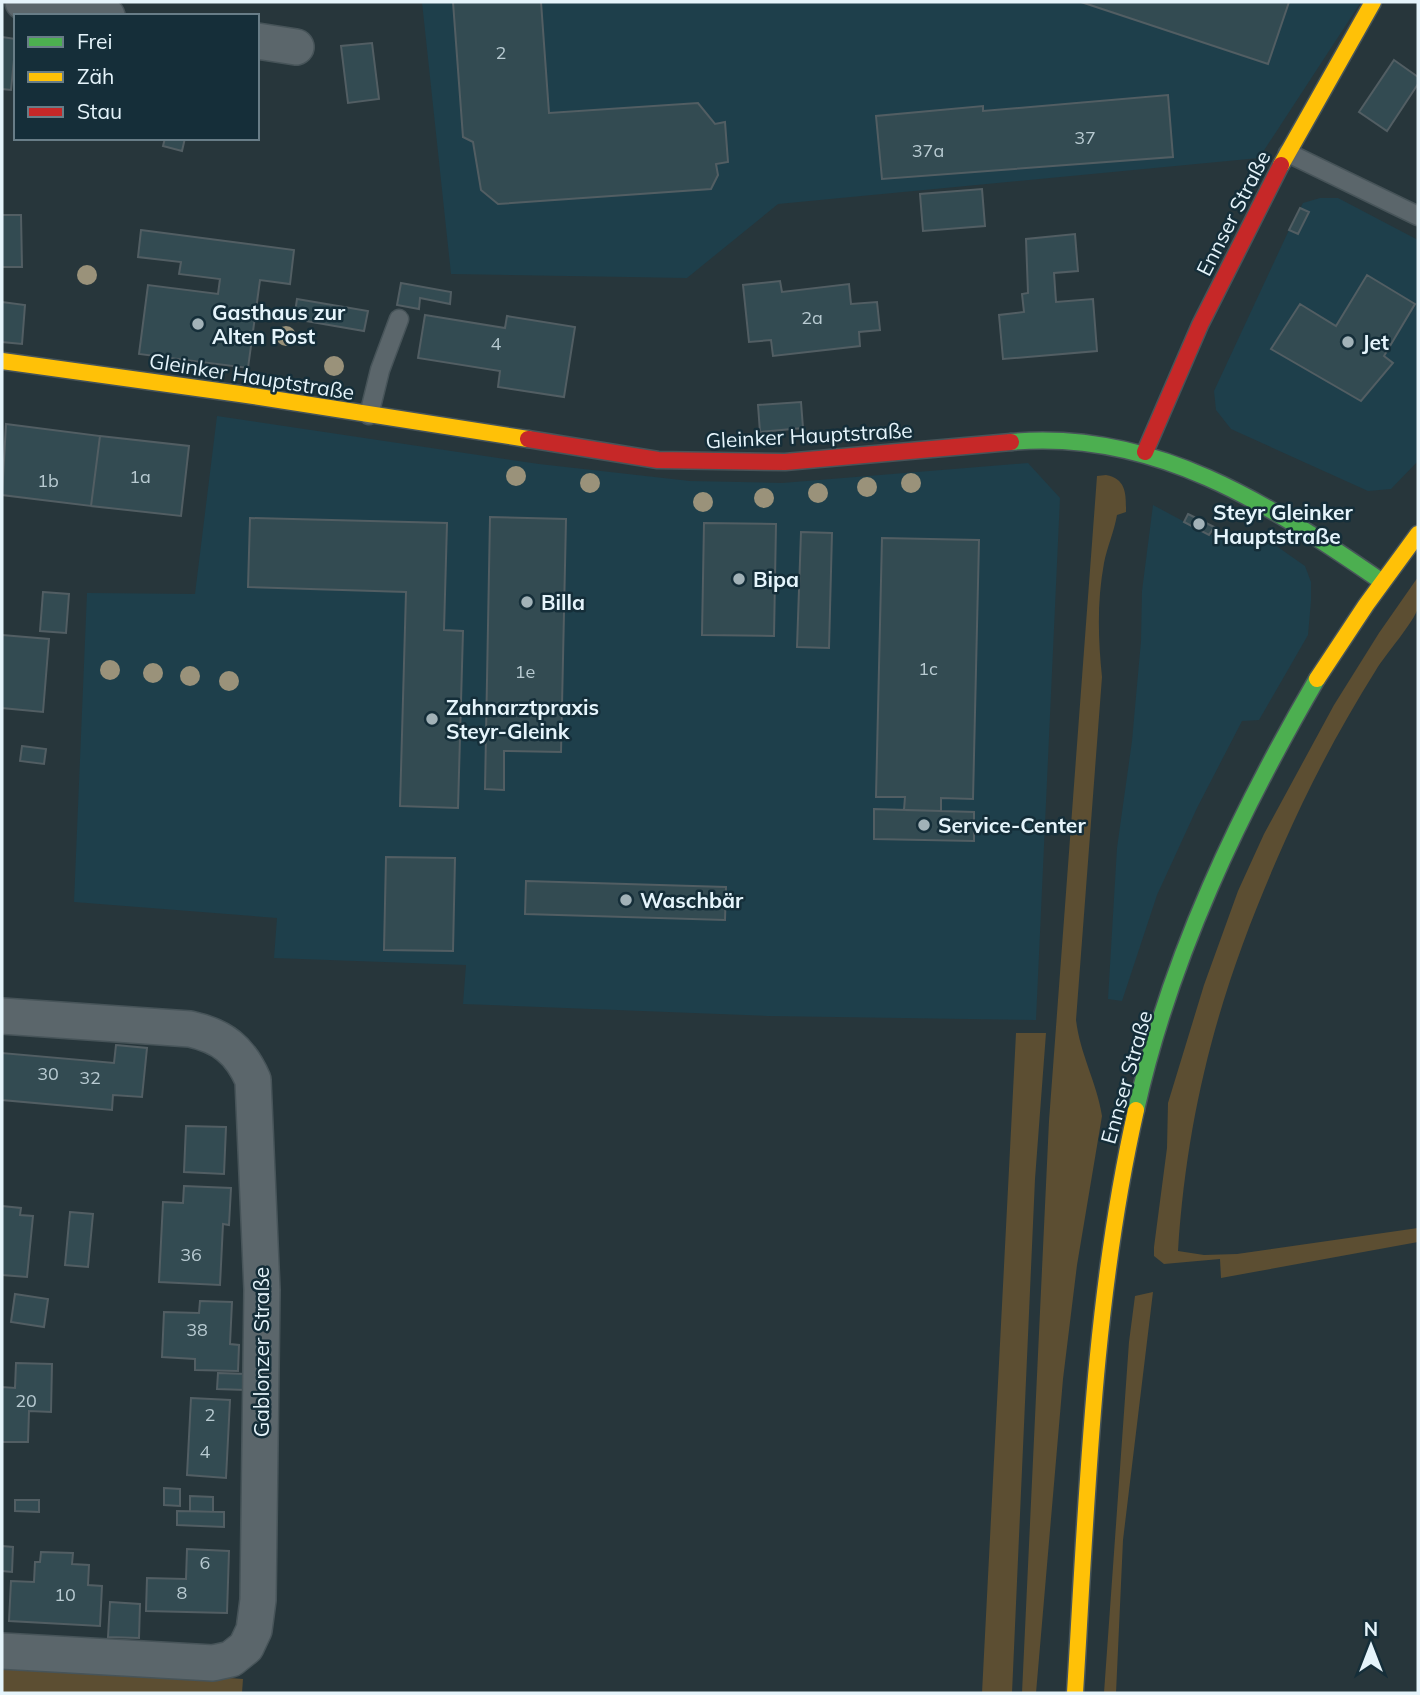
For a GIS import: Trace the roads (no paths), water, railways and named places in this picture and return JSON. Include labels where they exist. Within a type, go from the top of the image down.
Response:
[{"type":"street","points":[[23,2],[95,14]]},
{"type":"street","name":"Ennser Straße","points":[[1145,452],[1162,405],[1224,273],[1373,2]]},
{"type":"street","points":[[259,41],[296,47]]},
{"type":"street","name":"Gleinker Hauptstraße","points":[[2,361],[603,452],[697,463],[854,458],[971,443],[1095,444],[1145,452],[1255,499],[1297,523],[1381,581]]},
{"type":"street","name":"Ennser Straße","points":[[1075,1693],[1106,1272],[1119,1182],[1137,1106],[1172,992],[1207,897],[1249,804],[1331,655],[1381,581],[1418,534]]},
{"type":"street","name":"Gablonzer Straße","points":[[2,1016],[190,1029],[214,1034],[231,1046],[245,1061],[253,1080],[255,1105],[262,1290],[262,1405],[258,1600],[254,1630],[246,1647],[231,1659],[198,1664],[2,1651]]},
{"type":"lane","points":[[1288,153],[1418,216]]},
{"type":"lane","points":[[369,415],[380,370],[399,319]]},
{"type":"place","name":"Gasthaus zur Alten Post","points":[[198,324]]},
{"type":"place","name":"Jet","points":[[1348,342]]},
{"type":"place","name":"Steyr Gleinker Hauptstraße","points":[[1199,524]]},
{"type":"place","name":"Bipa","points":[[739,579]]},
{"type":"place","name":"Billa","points":[[527,602]]},
{"type":"place","name":"Zahnarztpraxis Steyr-Gleink","points":[[432,719]]},
{"type":"place","name":"Service-Center","points":[[924,825]]},
{"type":"place","name":"Waschbär","points":[[626,900]]}]
